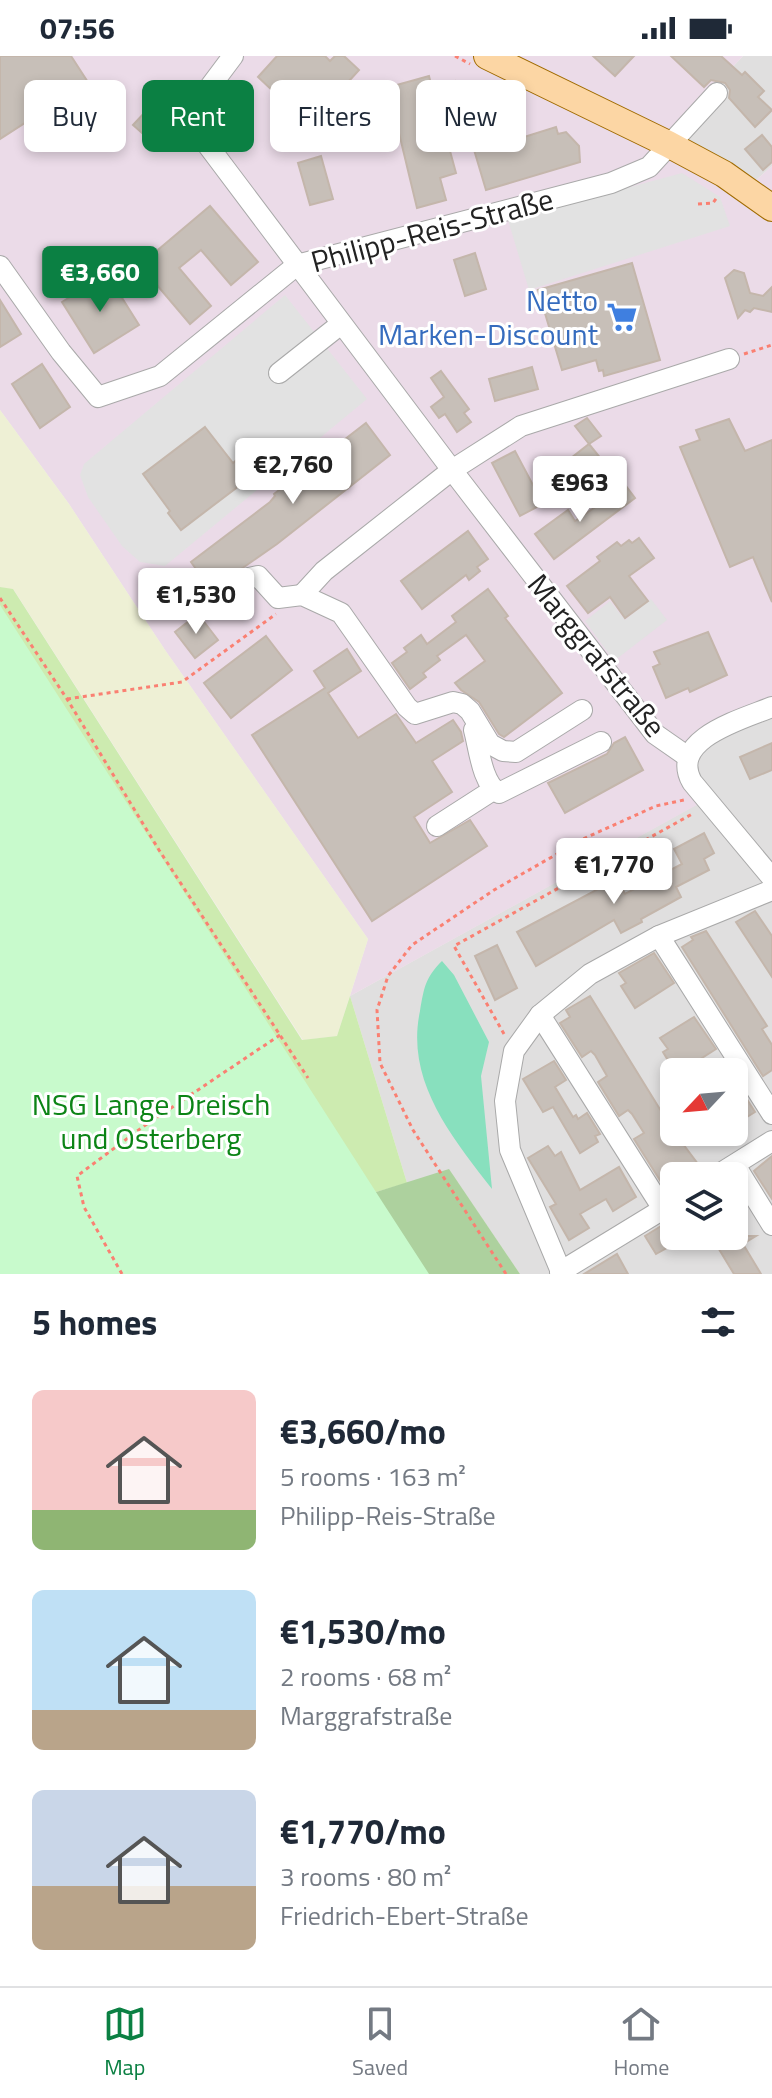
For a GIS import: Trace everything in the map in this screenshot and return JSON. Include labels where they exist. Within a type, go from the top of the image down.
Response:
[{"type":"main road","points":[[487,56],[668,144],[724,174],[772,208]]},
{"type":"street","name":"Marggrafstraße","points":[[233,56],[203,96],[206,143],[655,734],[688,757]]},
{"type":"street","name":"Philipp-Reis-Straße","points":[[0,266],[61,352],[98,397],[160,376],[297,265],[611,183],[649,167],[717,93]]},
{"type":"street","points":[[279,373],[341,324]]},
{"type":"street","points":[[302,595],[324,571],[452,470],[521,426],[729,359]]},
{"type":"street","points":[[219,600],[255,575],[261,577],[278,598],[302,595],[341,613],[415,714],[453,702],[462,704],[470,711],[490,744],[503,751],[516,752],[582,710]]},
{"type":"street","points":[[772,707],[714,733],[696,746],[688,757],[689,775],[772,878]]},
{"type":"street","points":[[470,711],[483,764],[493,790],[499,793],[601,742]]},
{"type":"street","points":[[437,826],[493,790]]},
{"type":"street","points":[[660,1210],[561,1273],[510,1150],[505,1101],[514,1051],[540,1015],[590,974],[659,936],[772,890]]},
{"type":"street","points":[[659,936],[772,1114]]},
{"type":"street","points":[[540,1015],[660,1193]]},
{"type":"street","points":[[740,1162],[772,1141]]},
{"type":"street","points":[[748,1186],[772,1225]]},
{"type":"path","points":[[698,204],[713,203],[724,188]]},
{"type":"path","points":[[729,359],[772,345]]},
{"type":"path","points":[[67,699],[182,682],[302,595]]},
{"type":"path","points":[[0,598],[308,1078]]},
{"type":"path","points":[[514,1051],[454,946],[707,800]]},
{"type":"path","points":[[506,1274],[413,1130],[380,1063],[377,1010],[388,976],[412,945],[453,916],[585,838],[656,806],[707,800]]},
{"type":"path","points":[[122,1274],[84,1207],[77,1176],[144,1126],[280,1035]]},
{"type":"shaded area","points":[[0,56],[743,56],[675,128],[668,144],[746,189],[772,166],[772,702],[683,759],[704,801],[350,996],[368,939],[165,650],[69,504],[0,410]]},
{"type":"shaded area","points":[[743,56],[772,56],[772,166],[746,189],[724,174],[675,128]]},
{"type":"shaded area","points":[[682,173],[720,197],[730,226],[529,290],[508,220]]},
{"type":"shaded area","points":[[285,295],[367,399],[165,566],[140,562],[122,546],[88,497],[80,475],[84,464]]},
{"type":"shaded area","points":[[651,599],[667,620],[614,661],[585,621],[610,601],[625,620]]},
{"type":"shaded area","points":[[772,702],[772,1274],[520,1274],[449,1170],[407,1183],[350,996],[703,801],[682,759]]},
{"type":"green space","points":[[0,410],[69,504],[165,650],[368,939],[337,1036],[303,1040],[14,590],[0,587]]},
{"type":"green space","points":[[0,587],[13,589],[302,1040],[337,1036],[350,996],[407,1183],[373,1193],[0,674]]},
{"type":"green space","name":"NSG Lange Dreisch und Osterberg","points":[[0,605],[383,1203],[429,1274],[0,1274]]},
{"type":"green space","points":[[442,961],[454,975],[489,1042],[481,1076],[492,1189],[435,1107],[419,1061],[417,1037],[423,996],[429,978]]},
{"type":"green space","points":[[449,1169],[520,1274],[332,1274],[373,1193]]},
{"type":"building","points":[[0,56],[71,56],[87,80],[24,80],[24,124],[0,139]]},
{"type":"building","points":[[277,56],[325,56],[330,61],[335,56],[344,56],[359,70],[350,80],[270,80],[270,88],[258,77]]},
{"type":"building","points":[[593,56],[634,56],[615,76]]},
{"type":"building","points":[[671,56],[721,56],[742,75],[745,72],[764,91],[758,97],[772,110],[755,127],[729,98],[730,90],[725,83],[711,80],[704,87]]},
{"type":"building","points":[[429,76],[430,80],[416,80],[416,152],[450,152],[456,173],[440,178],[446,200],[417,208],[400,137],[400,84]]},
{"type":"building","points":[[142,115],[142,133],[133,125]]},
{"type":"building","points":[[556,127],[558,134],[566,132],[579,146],[580,162],[486,190],[475,152],[526,152],[526,136]]},
{"type":"building","points":[[762,135],[772,147],[772,162],[763,170],[745,149]]},
{"type":"building","points":[[321,156],[333,199],[310,205],[298,163]]},
{"type":"building","points":[[210,206],[258,262],[231,285],[201,250],[179,268],[211,306],[190,324],[140,265]]},
{"type":"building","points":[[475,253],[486,289],[465,296],[454,260]]},
{"type":"building","points":[[632,263],[660,360],[604,376],[596,360],[562,370],[538,290]]},
{"type":"building","points":[[734,270],[744,273],[750,293],[763,296],[772,287],[772,312],[754,308],[750,312],[745,310],[738,318],[725,278]]},
{"type":"building","points":[[107,274],[139,325],[94,353],[62,302]]},
{"type":"building","points":[[0,300],[21,334],[0,347]]},
{"type":"building","points":[[42,364],[70,407],[40,428],[12,384]]},
{"type":"building","points":[[532,367],[538,389],[495,401],[489,379]]},
{"type":"building","points":[[441,371],[469,409],[464,413],[471,422],[457,432],[445,414],[439,418],[431,407],[444,397],[431,378]]},
{"type":"building","points":[[587,418],[601,436],[589,444],[575,426]]},
{"type":"building","points":[[729,419],[745,451],[772,440],[772,602],[753,557],[730,567],[680,447],[700,440],[696,430]]},
{"type":"building","points":[[366,423],[390,455],[277,544],[211,590],[191,562]]},
{"type":"building","points":[[205,427],[233,463],[239,458],[252,476],[181,530],[143,474]]},
{"type":"building","points":[[589,444],[602,460],[552,499],[520,516],[492,463],[515,451],[534,487]]},
{"type":"building","points":[[626,486],[635,498],[554,559],[535,534],[568,510],[575,521]]},
{"type":"building","points":[[468,531],[488,559],[477,567],[480,571],[469,580],[466,575],[422,609],[401,581]]},
{"type":"building","points":[[639,538],[654,558],[629,576],[648,601],[625,618],[610,597],[588,613],[567,586],[600,561],[597,557],[617,542],[621,546]]},
{"type":"building","points":[[488,589],[508,616],[505,618],[562,693],[504,737],[479,702],[455,683],[485,661],[466,635],[437,656],[440,660],[423,673],[426,677],[410,689],[392,663],[407,652],[404,648],[421,635],[427,644],[456,622],[452,616]]},
{"type":"building","points":[[198,614],[218,640],[195,658],[175,632]]},
{"type":"building","points":[[708,632],[727,675],[690,692],[688,688],[666,698],[653,667],[660,664],[654,652]]},
{"type":"building","points":[[266,636],[292,670],[231,718],[204,683]]},
{"type":"building","points":[[347,649],[361,671],[328,693],[358,738],[396,714],[416,743],[453,720],[463,741],[432,761],[452,792],[414,817],[430,843],[470,820],[487,846],[372,921],[252,735],[325,688],[314,671]]},
{"type":"building","points":[[625,737],[643,770],[565,813],[548,783],[607,754],[614,743]]},
{"type":"building","points":[[772,743],[772,770],[750,779],[740,757]]},
{"type":"building","points":[[704,833],[714,853],[704,859],[709,870],[676,887],[681,897],[621,933],[614,920],[536,966],[517,932],[617,879],[625,894],[682,864],[674,849]]},
{"type":"building","points":[[755,911],[772,936],[772,977],[736,922]]},
{"type":"building","points":[[706,931],[767,1026],[762,1029],[772,1045],[772,1070],[763,1076],[682,947],[693,940],[691,937]]},
{"type":"building","points":[[497,945],[517,988],[495,1000],[475,956]]},
{"type":"building","points":[[654,953],[674,983],[635,1008],[621,986],[626,983],[619,973]]},
{"type":"building","points":[[590,996],[660,1109],[660,1146],[684,1146],[696,1162],[660,1162],[660,1180],[634,1139],[644,1133],[628,1110],[619,1116],[598,1082],[607,1076],[595,1055],[591,1051],[582,1057],[560,1023],[570,1017],[566,1010]]},
{"type":"building","points":[[694,1017],[716,1049],[702,1058],[667,1058],[663,1052],[668,1049],[660,1038]]},
{"type":"building","points":[[554,1061],[566,1080],[555,1087],[573,1117],[576,1115],[578,1119],[587,1113],[600,1134],[595,1136],[598,1142],[580,1153],[553,1107],[543,1112],[523,1079]]},
{"type":"building","points":[[748,1101],[755,1112],[748,1116]]},
{"type":"building","points":[[548,1146],[555,1156],[561,1152],[580,1190],[619,1167],[636,1197],[613,1211],[606,1199],[580,1214],[589,1228],[569,1240],[550,1207],[556,1204],[528,1158]]},
{"type":"building","points":[[772,1156],[772,1199],[754,1171]]},
{"type":"building","points":[[660,1227],[660,1250],[663,1250],[656,1254],[645,1236]]},
{"type":"building","points":[[719,1250],[747,1250],[761,1274],[734,1274]]},
{"type":"building","points":[[617,1254],[628,1274],[584,1274]]},
{"type":"place","name":"Netto Marken-Discount","points":[[622,317]]}]
